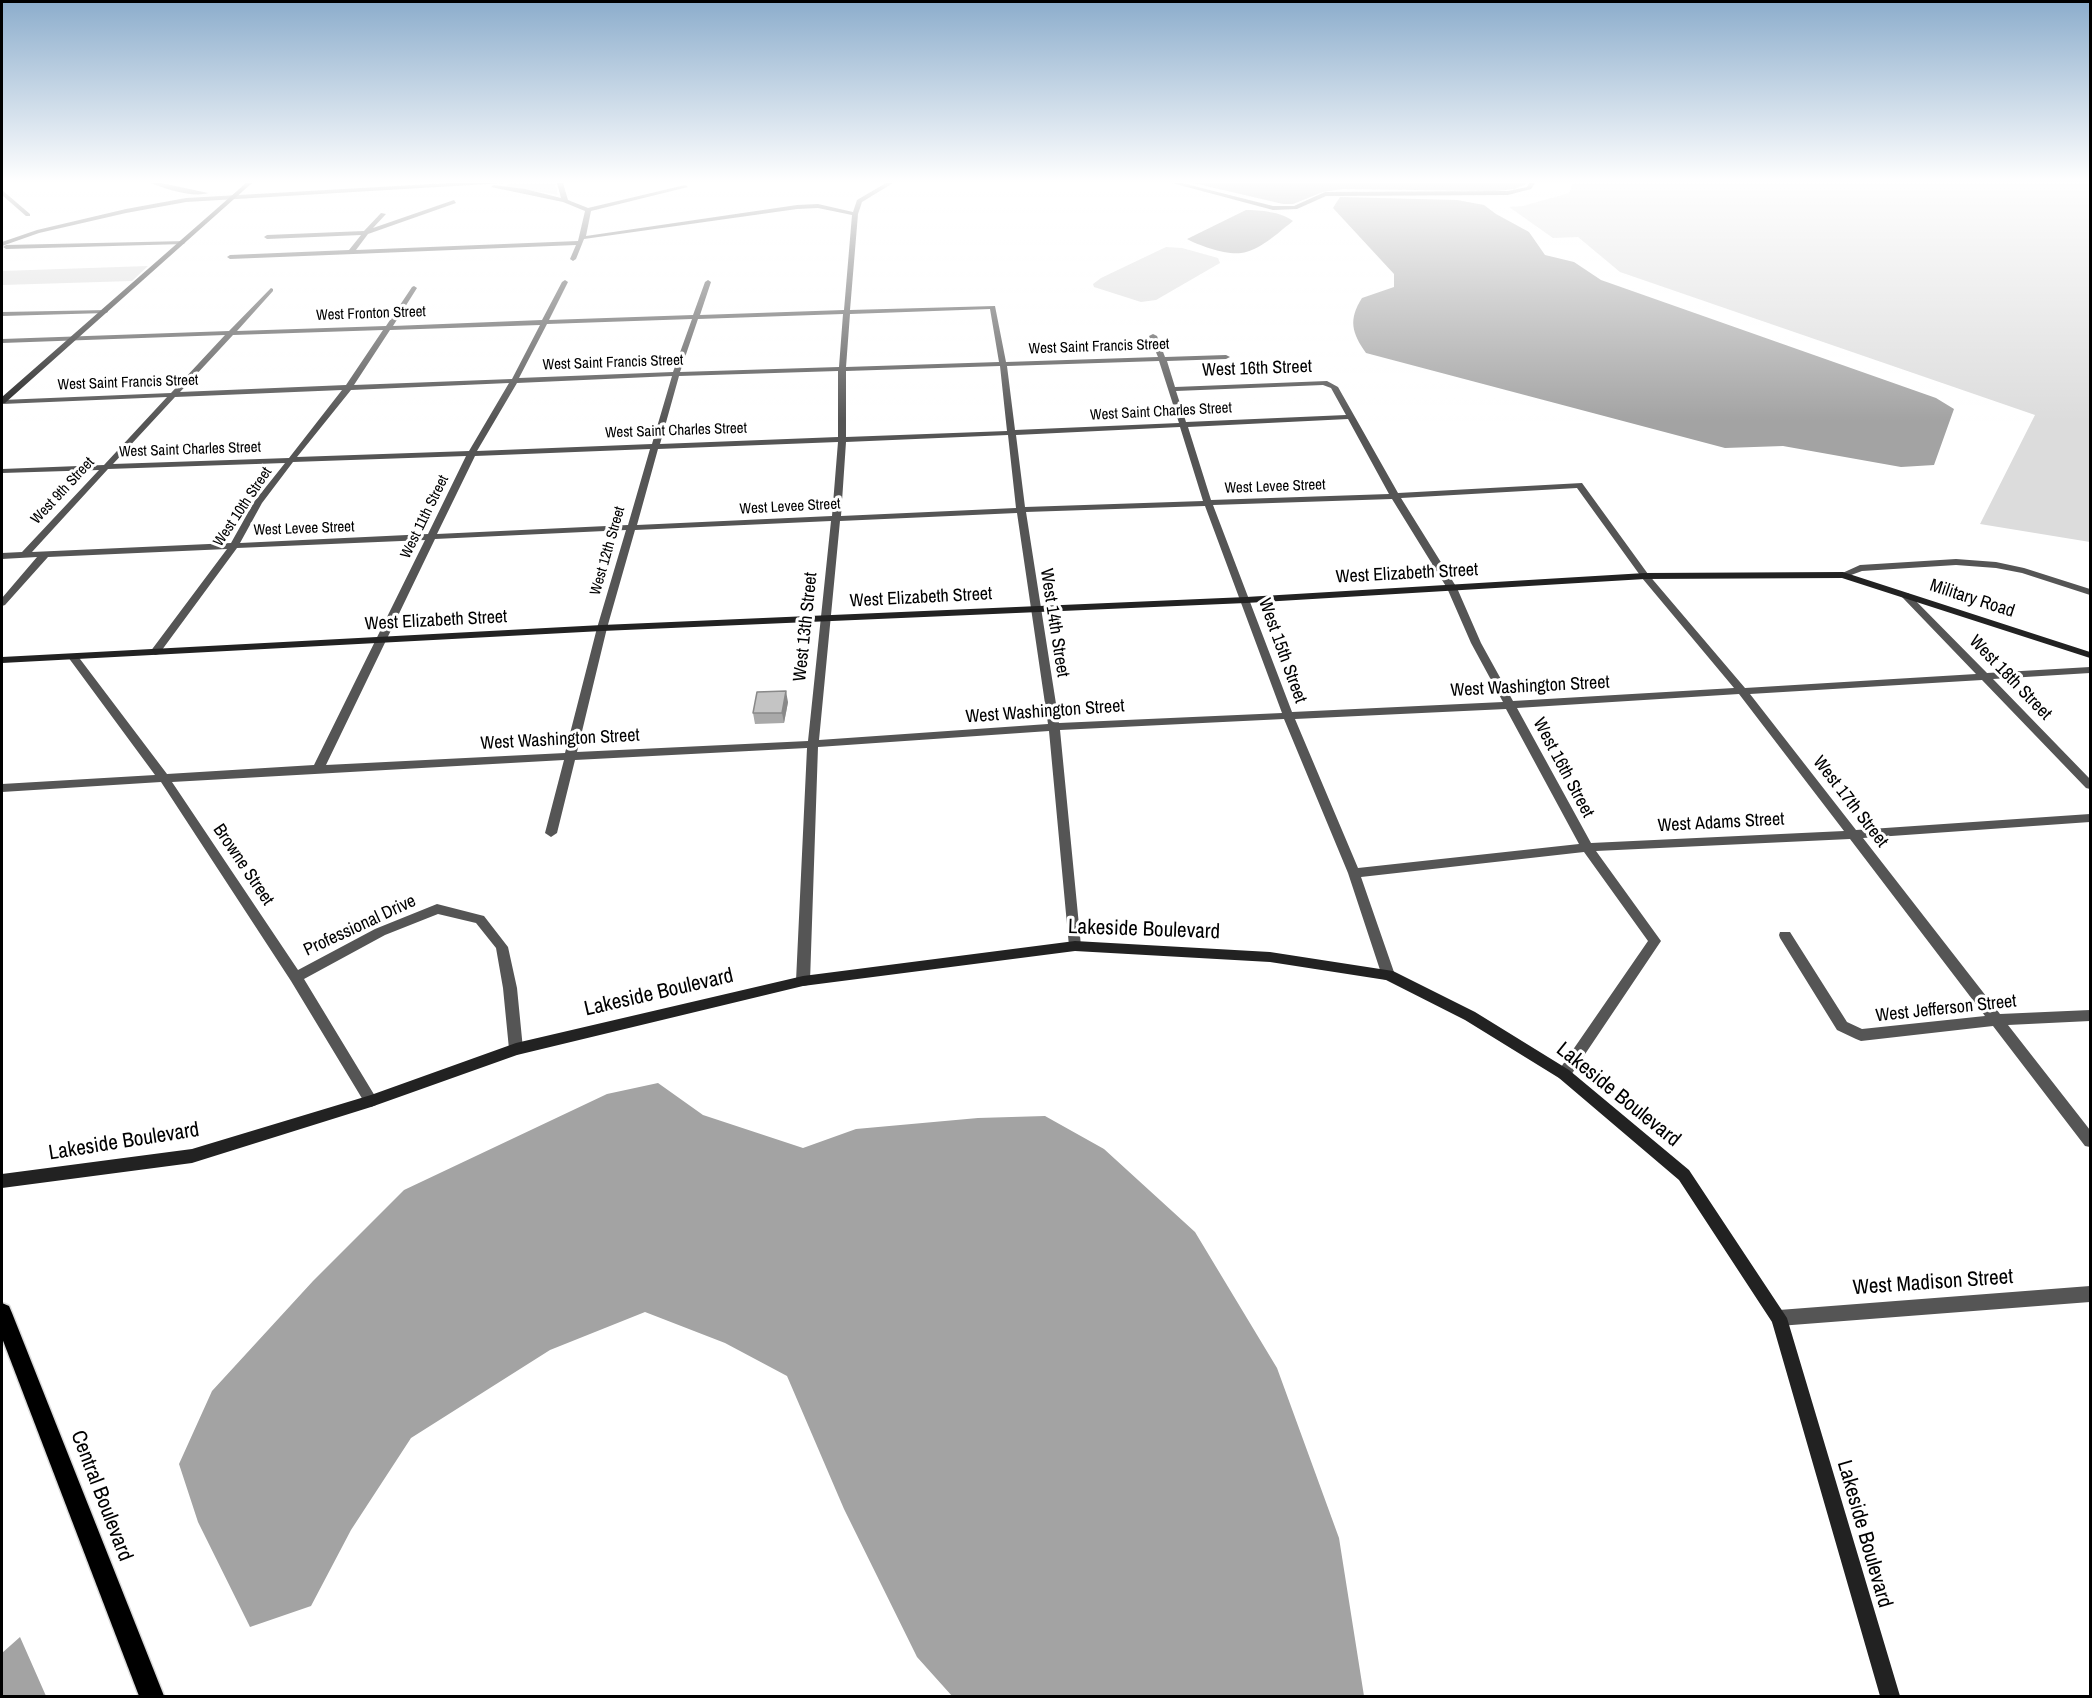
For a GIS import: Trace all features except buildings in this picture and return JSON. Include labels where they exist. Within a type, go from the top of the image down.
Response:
[{"type":"main road","name":"Central Boulevard","points":[[2,1313],[152,1696]]},
{"type":"street","points":[[2,401],[162,262]]},
{"type":"street","name":"West 13th Street","points":[[803,981],[813,744],[836,518],[842,439],[842,369],[852,262]]},
{"type":"street","name":"West 11th Street","points":[[318,769],[472,453],[514,381],[565,282]]},
{"type":"street","name":"West 12th Street","points":[[551,833],[602,628],[630,529],[657,445],[676,374],[708,282]]},
{"type":"street","name":"West 10th Street","points":[[155,652],[234,546],[258,502],[348,388],[414,288]]},
{"type":"street","name":"West 9th Street","points":[[25,554],[271,290]]},
{"type":"street","name":"West Fronton Street","points":[[2,341],[386,328],[546,320],[993,307]]},
{"type":"street","name":"West 14th Street","points":[[993,307],[1003,363],[1020,510],[1054,728],[1075,946]]},
{"type":"street","points":[[2,314],[106,310]]},
{"type":"street","name":"West 15th Street","points":[[1153,336],[1208,503],[1288,715],[1354,873],[1388,975]]},
{"type":"street","name":"West Saint Francis Street","points":[[2,401],[676,374],[1226,357]]},
{"type":"street","name":"West 16th Street","points":[[1171,389],[1324,384],[1338,391],[1395,496],[1452,588],[1476,643],[1587,847],[1655,941],[1564,1074]]},
{"type":"street","name":"West Saint Charles Street","points":[[2,471],[1010,433],[1351,417]]},
{"type":"street","name":"West Levee Street","points":[[2,555],[1020,510],[1395,496],[1579,485]]},
{"type":"street","name":"West 17th Street","points":[[1579,485],[1645,576],[1742,690],[2091,1141]]},
{"type":"street","name":"West 9th Street","points":[[2,603],[46,553]]},
{"type":"street","points":[[1843,575],[1860,568],[1966,563],[1996,565],[2024,571],[2091,592]]},
{"type":"street","name":"West Elizabeth Street","points":[[2,660],[602,628],[1246,600],[1645,576],[1843,575]]},
{"type":"street","name":"Military Road","points":[[1843,575],[2091,655]]},
{"type":"street","name":"West 18th Street","points":[[1905,595],[2091,785]]},
{"type":"street","name":"Browne Street","points":[[73,657],[165,780],[296,977],[371,1101]]},
{"type":"street","name":"West Washington Street","points":[[2,788],[318,769],[813,744],[1288,715],[1510,705],[2091,670]]},
{"type":"street","name":"West Adams Street","points":[[1354,873],[1587,847],[1852,835],[2091,818]]},
{"type":"street","name":"Professional Drive","points":[[296,977],[380,932],[437,909],[480,919],[502,947],[510,988],[516,1049]]},
{"type":"street","name":"West Jefferson Street","points":[[1785,935],[1842,1026],[1861,1035],[1998,1020],[2091,1015]]},
{"type":"street","name":"Lakeside Boulevard","points":[[2,1181],[192,1156],[371,1101],[516,1049],[803,981],[1075,946],[1270,957],[1388,975],[1470,1016],[1564,1074],[1684,1175],[1779,1318],[1890,1696]]},
{"type":"street","name":"West Madison Street","points":[[1779,1318],[2091,1294]]},
{"type":"shaded area","points":[[1134,262],[1220,263],[1156,300],[1141,302],[1094,287],[1093,284]]},
{"type":"shaded area","points":[[1383,262],[1574,262],[1601,280],[1936,398],[1954,409],[1934,465],[1901,467],[1783,446],[1725,448],[1366,353],[1355,333],[1353,320],[1355,313],[1362,298],[1394,287],[1394,274]]},
{"type":"shaded area","points":[[1608,262],[2090,262],[2090,542],[1980,524],[2035,415],[1620,272]]},
{"type":"shaded area","points":[[148,266],[132,281],[2,285],[2,271]]},
{"type":"shaded area","points":[[658,1083],[703,1115],[803,1148],[856,1129],[978,1118],[1045,1116],[1104,1149],[1195,1232],[1277,1368],[1339,1538],[1364,1696],[952,1696],[917,1657],[844,1509],[787,1376],[725,1343],[645,1312],[550,1350],[411,1438],[351,1530],[311,1606],[250,1627],[198,1522],[179,1464],[212,1391],[313,1281],[404,1190],[607,1094]]},
{"type":"shaded area","points":[[20,1637],[46,1696],[2,1696],[2,1653]]}]
